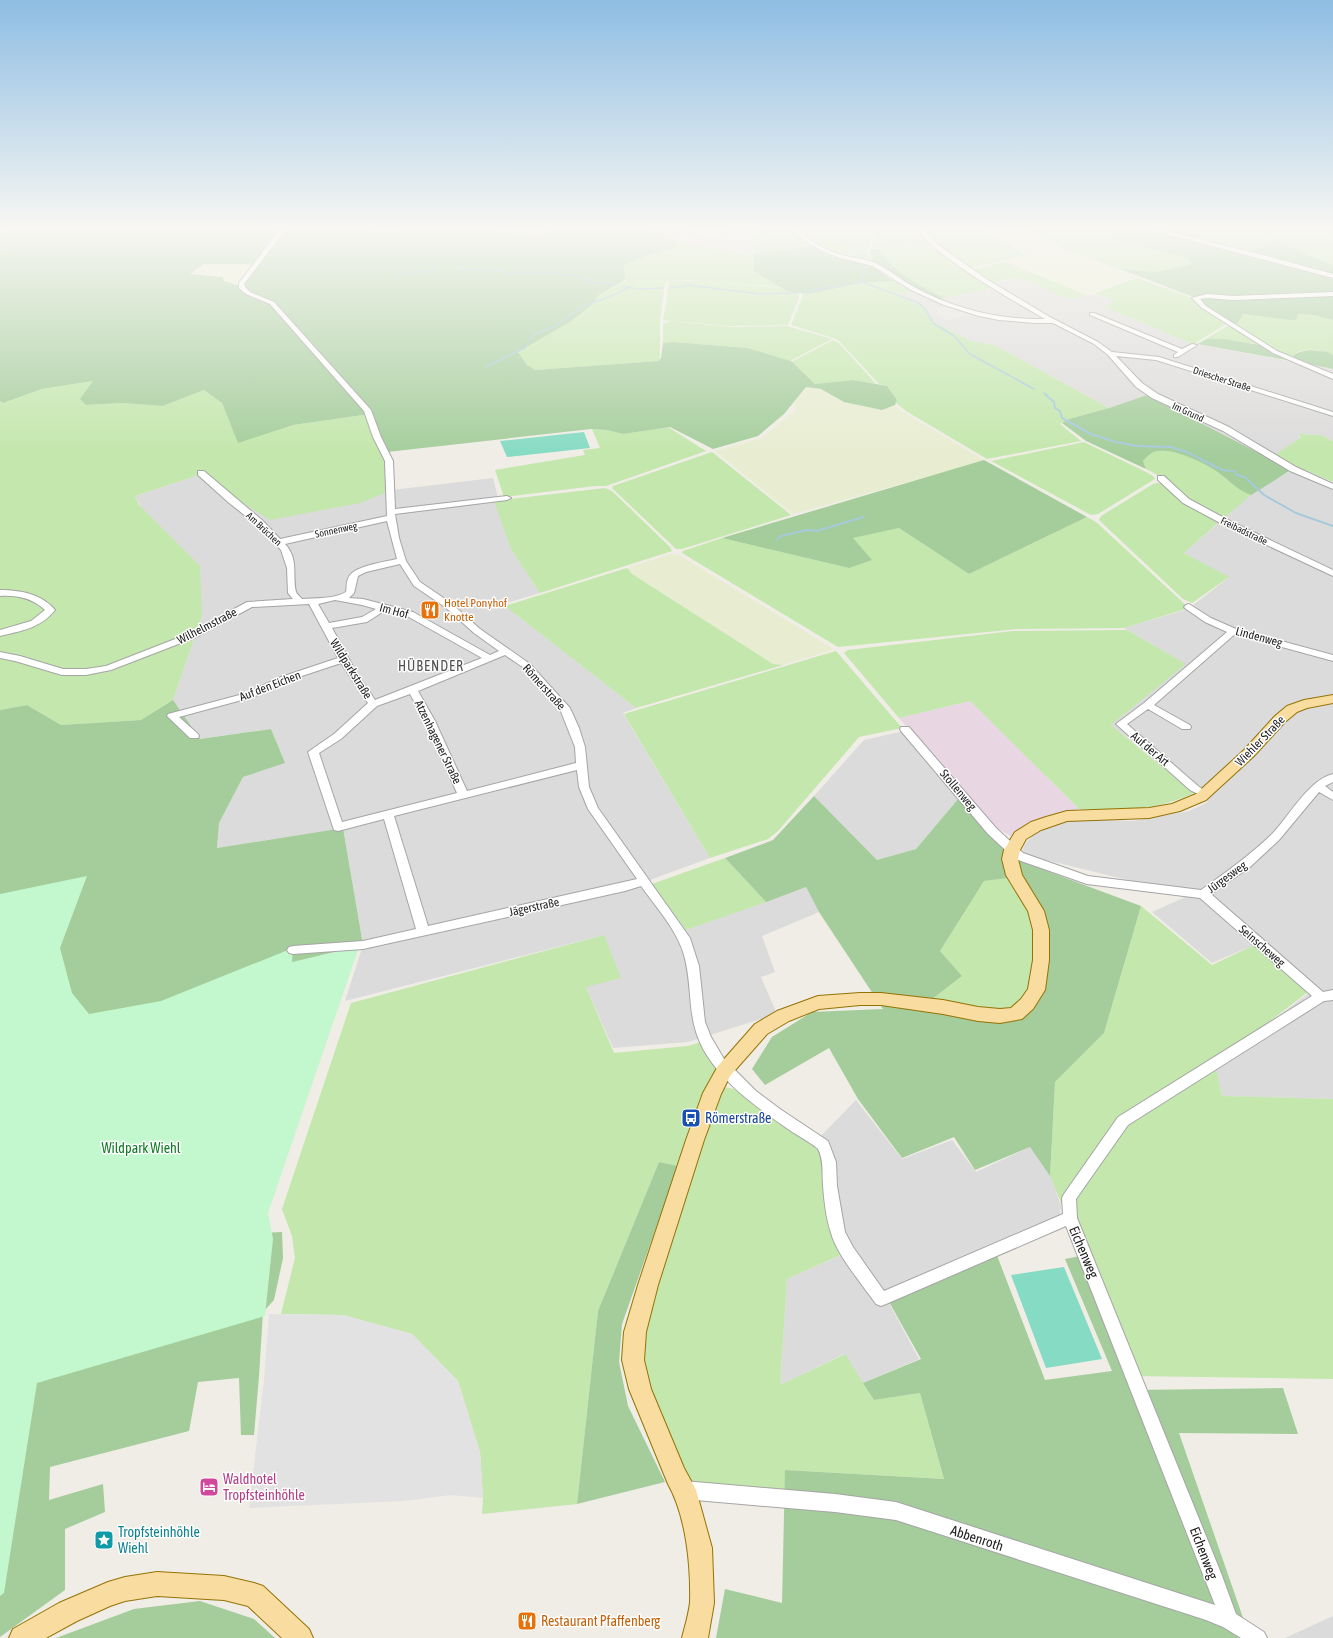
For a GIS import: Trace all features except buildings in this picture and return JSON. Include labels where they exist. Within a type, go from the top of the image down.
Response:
[{"type":"main road","name":"Wiehler Straße","points":[[1012,850],[1020,836],[1036,826],[1050,820],[1067,816],[1149,813],[1175,808],[1209,790],[1249,754],[1280,719],[1292,710],[1304,704],[1332,700]]},
{"type":"main road","points":[[695,1638],[702,1602],[700,1548],[684,1490],[676,1476],[640,1389],[634,1360],[635,1332],[648,1285],[695,1140],[712,1093],[724,1071],[762,1029],[783,1016],[818,1003],[860,999],[881,999],[943,1007],[978,1014],[1000,1016],[1016,1014],[1027,1004],[1036,990],[1041,960],[1041,930],[1036,911],[1014,875],[1010,858],[1012,850]]},
{"type":"main road","points":[[22,1638],[68,1612],[108,1594],[125,1589],[158,1584],[224,1588],[254,1595],[300,1638]]},
{"type":"street","name":"Römerstraße","points":[[272,304],[367,410],[377,437],[389,461],[391,515],[395,538],[402,561],[417,584],[448,605],[477,631],[505,652],[527,666],[565,708],[578,741],[583,765],[584,787],[593,809],[684,938],[691,958],[700,1022],[707,1043],[724,1071],[751,1096],[806,1135],[823,1145],[829,1162],[830,1186],[838,1233],[848,1252],[881,1299],[1070,1218]]},
{"type":"street","points":[[950,304],[959,308],[1014,321],[1054,321]]},
{"type":"street","name":"Im Grund","points":[[1026,304],[1096,343],[1110,354],[1139,385],[1155,396],[1226,429],[1293,469],[1333,487]]},
{"type":"street","points":[[1201,304],[1275,352],[1333,377]]},
{"type":"street","points":[[1092,314],[1181,351]]},
{"type":"street","points":[[1168,362],[1181,351],[1194,345]]},
{"type":"street","name":"Driescher Straße","points":[[1110,354],[1143,356],[1168,362],[1333,414]]},
{"type":"street","name":"Am Brüchen","points":[[201,473],[280,542],[285,549],[291,568],[292,593],[299,601]]},
{"type":"street","name":"Freibadstraße","points":[[1161,478],[1186,501],[1227,523],[1333,573]]},
{"type":"street","points":[[391,515],[507,498]]},
{"type":"street","name":"Sonnenweg","points":[[280,542],[391,515]]},
{"type":"street","name":"Wilhelmstraße","points":[[0,655],[17,658],[62,672],[86,672],[108,668],[191,636],[250,604],[312,601],[335,599],[345,596],[350,593],[352,579],[355,574],[363,570],[402,561]]},
{"type":"street","points":[[0,593],[8,592],[33,596],[50,610],[42,620],[0,633]]},
{"type":"street","name":"Im Hof","points":[[335,599],[363,602],[410,614],[490,659]]},
{"type":"street","name":"Wildparkstraße","points":[[312,601],[351,672],[373,704],[339,737],[328,745],[313,752],[338,827],[388,814]]},
{"type":"street","name":"Lindenweg","points":[[1189,606],[1208,620],[1233,631],[1333,658]]},
{"type":"street","points":[[325,627],[356,620],[364,620],[383,608]]},
{"type":"street","name":"Auf der Art","points":[[1209,790],[1194,788],[1121,724],[1148,705],[1233,631]]},
{"type":"street","name":"Atzenhagener Straße","points":[[373,704],[412,690],[505,652]]},
{"type":"street","name":"Auf den Eichen","points":[[194,736],[172,716],[250,695],[284,679],[344,659]]},
{"type":"street","name":"Atzenhagener Straße","points":[[412,690],[430,721],[463,795]]},
{"type":"street","points":[[1148,705],[1186,727]]},
{"type":"street","name":"Stollenweg","points":[[905,729],[992,831],[1020,856],[1042,864]]},
{"type":"street","points":[[423,931],[402,865],[388,814],[583,765]]},
{"type":"street","name":"Jürgesweg","points":[[1042,864],[1087,880],[1203,894],[1246,864],[1275,837],[1318,786],[1333,777]]},
{"type":"street","points":[[1318,786],[1333,797]]},
{"type":"street","name":"Jägerstraße","points":[[293,950],[363,945],[625,887],[644,881]]},
{"type":"street","name":"Seinscheweg","points":[[1203,894],[1327,996]]},
{"type":"street","name":"Eichenweg","points":[[1228,1620],[1212,1573],[1070,1218],[1070,1198],[1123,1121],[1327,996]]},
{"type":"street","name":"Abbenroth","points":[[684,1490],[835,1503],[896,1511],[1199,1609],[1228,1620],[1258,1638]]},
{"type":"shaded area","points":[[919,304],[1109,304],[1106,307],[1190,343],[1333,369],[1333,441],[1321,435],[1299,434],[1300,468],[1333,482],[1333,1099],[1222,1096],[1215,1063],[1309,993],[1254,945],[1212,963],[1152,912],[1190,895],[1021,854],[1025,844],[1038,829],[1081,819],[1133,821],[1189,811],[1208,802],[1111,725],[1185,664],[1124,628],[1188,609],[1228,578],[1184,553],[1255,491],[1291,471],[1147,395],[1109,408],[995,345],[971,341],[934,322],[925,307]]},
{"type":"shaded area","points":[[948,306],[968,314],[948,320],[939,316],[937,308]]},
{"type":"shaded area","points":[[199,475],[392,490],[493,478],[511,549],[540,593],[503,604],[636,708],[623,713],[710,858],[650,880],[686,930],[806,887],[819,912],[762,936],[775,972],[761,977],[777,1014],[688,1042],[613,1048],[586,987],[604,935],[345,1001],[363,945],[343,828],[217,848],[219,823],[243,777],[284,762],[271,729],[199,739],[173,700],[202,616],[135,496]]},
{"type":"shaded area","points":[[970,701],[1079,809],[1036,820],[1010,836],[992,825],[899,718]]},
{"type":"shaded area","points":[[904,731],[959,798],[916,849],[877,860],[814,796],[864,740]]},
{"type":"shaded area","points":[[856,1100],[902,1159],[952,1140],[976,1172],[1030,1147],[1051,1177],[1061,1206],[1059,1220],[884,1294],[919,1359],[863,1383],[844,1354],[780,1385],[787,1279],[848,1252],[817,1140]]},
{"type":"shaded area","points":[[269,1314],[343,1315],[412,1334],[458,1381],[480,1452],[483,1498],[451,1495],[403,1501],[249,1508],[264,1379]]},
{"type":"shaded area","points":[[1333,1616],[1333,1638],[1285,1638]]},
{"type":"green space","points":[[0,304],[592,304],[570,322],[518,352],[527,365],[535,370],[658,361],[661,358],[663,343],[674,342],[748,348],[791,361],[815,384],[853,380],[887,386],[897,400],[895,405],[882,410],[844,402],[821,389],[806,387],[784,414],[758,436],[713,449],[670,427],[623,434],[607,430],[591,429],[387,452],[370,414],[293,425],[238,443],[222,403],[204,390],[163,406],[123,403],[86,405],[80,399],[93,381],[42,389],[3,403],[0,401]]},
{"type":"green space","points":[[662,304],[660,321],[660,358],[658,361],[535,370],[527,365],[518,352],[570,322],[592,305]]},
{"type":"green space","points":[[666,304],[796,304],[788,325],[730,326],[663,320]]},
{"type":"green space","points":[[799,304],[919,304],[925,307],[934,322],[971,341],[995,345],[1109,408],[1069,419],[1060,424],[1081,441],[987,459],[906,411],[896,403],[897,400],[887,386],[879,384],[838,340],[791,325]]},
{"type":"green space","points":[[1109,304],[1198,304],[1226,324],[1194,344],[1105,307]]},
{"type":"green space","points":[[1204,304],[1333,304],[1333,320],[1313,315],[1298,314],[1296,320],[1291,320],[1243,314],[1238,323],[1231,323],[1205,307]]},
{"type":"green space","points":[[1243,314],[1285,319],[1298,314],[1313,315],[1333,320],[1333,355],[1317,350],[1305,350],[1295,354],[1292,358],[1273,349],[1231,323]]},
{"type":"green space","points":[[671,321],[731,327],[787,326],[832,339],[790,361],[748,348],[675,342],[663,343],[663,324]]},
{"type":"green space","points":[[1229,325],[1260,345],[1222,340],[1207,340],[1201,342]]},
{"type":"green space","points":[[1207,339],[1224,339],[1260,345],[1292,361],[1197,344]]},
{"type":"green space","points":[[833,340],[839,343],[876,384],[853,380],[815,384],[791,362]]},
{"type":"green space","points":[[1310,350],[1327,352],[1333,355],[1333,369],[1303,363],[1292,358],[1297,353]]},
{"type":"green space","points":[[94,381],[86,405],[123,403],[163,406],[204,390],[222,403],[238,442],[293,425],[370,414],[387,452],[392,490],[360,503],[270,520],[199,475],[135,496],[139,505],[200,566],[202,616],[173,700],[141,720],[61,725],[27,705],[0,710],[0,401],[3,403],[42,389]]},
{"type":"green space","points":[[806,387],[821,389],[844,402],[882,410],[895,405],[901,411],[984,461],[793,514],[715,451],[762,438],[796,410],[794,401]]},
{"type":"green space","points":[[1147,395],[1291,470],[1251,495],[1235,486],[1218,472],[1187,456],[1172,452],[1156,451],[1150,454],[1143,461],[1146,469],[1086,441],[1062,423],[1069,419],[1109,408]]},
{"type":"green space","points":[[668,427],[706,451],[606,486],[504,497],[495,470],[585,455],[583,450],[600,448],[592,429],[607,430],[623,434]]},
{"type":"green space","points":[[584,432],[590,448],[507,457],[500,441]]},
{"type":"green space","points":[[1299,434],[1321,435],[1333,441],[1333,482],[1300,468],[1275,455],[1300,438]]},
{"type":"green space","points":[[1084,442],[1148,473],[1155,479],[1098,514],[1091,515],[991,461]]},
{"type":"green space","points":[[1157,450],[1179,454],[1202,462],[1215,470],[1236,487],[1251,495],[1223,519],[1187,499],[1165,479],[1146,469],[1143,461]]},
{"type":"green space","points":[[712,452],[791,515],[682,549],[676,549],[612,488],[613,486]]},
{"type":"green space","points":[[984,460],[1087,517],[969,574],[899,528],[853,538],[872,560],[849,568],[722,538]]},
{"type":"green space","points":[[1157,483],[1165,484],[1220,521],[1184,553],[1229,577],[1192,603],[1183,599],[1099,520],[1101,516]]},
{"type":"green space","points":[[605,488],[612,491],[670,547],[672,551],[540,593],[511,549],[494,501]]},
{"type":"green space","points":[[1087,517],[1096,522],[1189,608],[1124,628],[1017,629],[838,647],[682,553],[683,551],[722,538],[849,568],[852,538],[899,528],[969,574]]},
{"type":"green space","points":[[671,554],[679,555],[832,648],[832,650],[783,665],[773,664],[632,574],[627,568]]},
{"type":"green space","points":[[627,568],[632,574],[773,664],[783,665],[636,708],[505,606]]},
{"type":"green space","points":[[1127,630],[1186,664],[1111,725],[1194,793],[1151,807],[1110,810],[1079,809],[970,701],[899,718],[844,653],[848,650],[1013,631]]},
{"type":"green space","points":[[836,651],[902,728],[859,737],[778,831],[768,839],[710,858],[624,714]]},
{"type":"green space","points":[[173,700],[200,739],[271,729],[285,763],[243,777],[219,823],[217,848],[343,828],[363,945],[298,961],[294,973],[262,1233],[282,1232],[283,1258],[274,1300],[263,1312],[254,1435],[241,1435],[239,1378],[198,1382],[189,1431],[50,1467],[49,1500],[103,1484],[105,1512],[65,1529],[65,1590],[0,1637],[0,710],[27,705],[61,725],[141,720]]},
{"type":"green space","points":[[814,796],[877,860],[916,849],[959,798],[1006,849],[1008,878],[984,881],[940,951],[962,976],[931,1000],[1021,1016],[1046,963],[1017,860],[1141,906],[1104,1033],[1055,1082],[1050,1176],[1030,1147],[975,1170],[954,1137],[902,1158],[858,1099],[829,1048],[765,1085],[752,1069],[772,1037],[812,1012],[883,1009],[819,912],[806,887],[766,902],[725,858],[773,840]]},
{"type":"green space","points":[[725,858],[766,902],[686,930],[652,884]]},
{"type":"green space","name":"Wildpark Wiehl","points":[[87,876],[60,948],[72,993],[89,1014],[161,1001],[293,948],[292,962],[359,947],[268,1213],[273,1239],[265,1316],[37,1383],[4,1593],[0,1596],[0,894]]},
{"type":"green space","points":[[1008,878],[1031,909],[1036,956],[1027,994],[1014,1008],[1002,1011],[931,1000],[962,976],[940,951],[984,881]]},
{"type":"green space","points":[[1141,906],[1212,965],[1254,945],[1308,992],[1215,1063],[1222,1096],[1333,1099],[1333,1379],[1133,1376],[1050,1176],[1055,1082],[1104,1033]]},
{"type":"green space","points":[[604,935],[621,978],[586,987],[614,1053],[688,1046],[701,1042],[718,1071],[709,1082],[678,1166],[659,1162],[598,1311],[577,1504],[482,1514],[483,1498],[480,1452],[458,1381],[412,1334],[343,1315],[281,1314],[295,1258],[292,1236],[282,1209],[351,1003]]},
{"type":"green space","points":[[723,1087],[734,1089],[748,1096],[821,1146],[845,1253],[787,1279],[780,1385],[845,1354],[874,1400],[920,1393],[944,1479],[786,1470],[785,1493],[690,1485],[648,1394],[643,1350],[648,1306],[713,1109]]},
{"type":"green space","points":[[659,1162],[678,1166],[622,1324],[619,1362],[628,1406],[665,1482],[577,1504],[598,1311]]},
{"type":"green space","points":[[996,1253],[1045,1380],[1112,1371],[1065,1259],[1080,1256],[1135,1390],[1283,1388],[1298,1434],[1179,1433],[1250,1638],[716,1638],[725,1589],[782,1603],[785,1470],[944,1479],[920,1393],[874,1400],[863,1383],[921,1359],[888,1300]]},
{"type":"green space","points":[[1064,1267],[1102,1359],[1046,1368],[1011,1275]]},
{"type":"green space","points":[[200,1601],[254,1619],[275,1638],[56,1638],[134,1609]]},
{"type":"waterway","points":[[485,367],[525,348],[530,339],[536,334],[557,325],[582,307],[589,304]]},
{"type":"waterway","points":[[920,304],[926,310],[933,323],[954,336],[970,354],[1034,389]]},
{"type":"waterway","points":[[1045,394],[1054,402],[1055,408],[1060,411],[1062,418],[1091,434],[1116,442],[1137,446],[1171,447],[1189,453],[1222,470],[1234,471],[1237,475],[1245,477],[1264,495],[1296,513],[1333,526]]},
{"type":"waterway","points":[[777,539],[781,536],[807,530],[817,531],[863,517]]},
{"type":"place","name":"Hotel Ponyhof Knotte","points":[[430,610]]},
{"type":"place","name":"Römerstraße","points":[[691,1118]]},
{"type":"place","name":"Waldhotel Tropfsteinhöhle","points":[[209,1487]]},
{"type":"place","name":"Tropfsteinhöhle Wiehl","points":[[104,1540]]},
{"type":"place","name":"Restaurant Pfaffenberg","points":[[527,1621]]},
{"type":"district","name":"HÜBENDER","points":[[431,666]]}]
